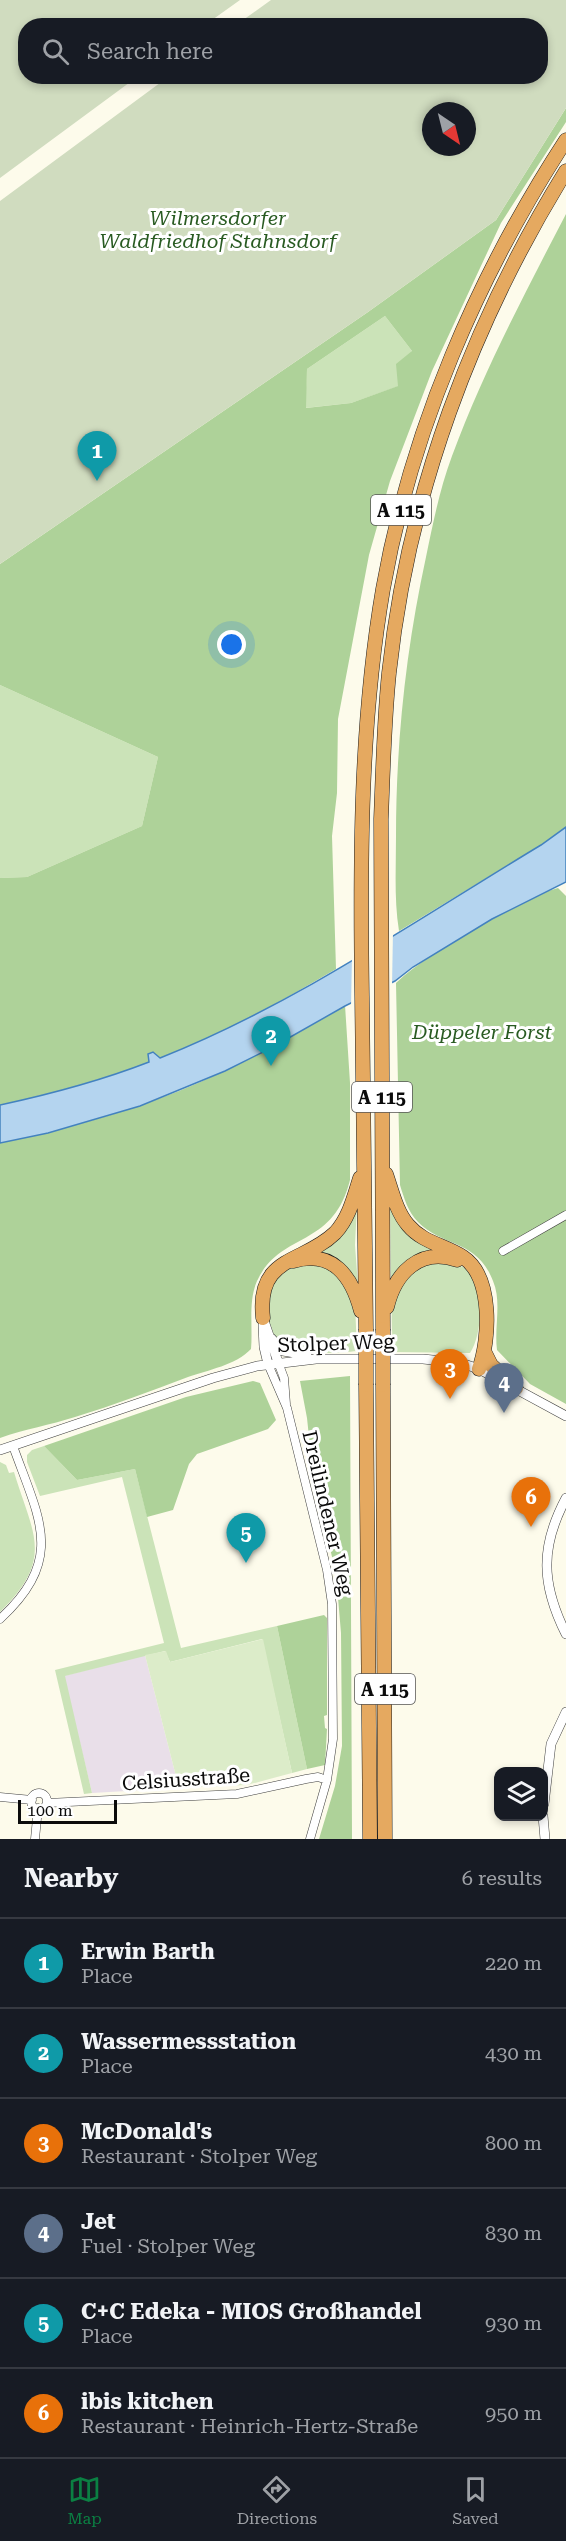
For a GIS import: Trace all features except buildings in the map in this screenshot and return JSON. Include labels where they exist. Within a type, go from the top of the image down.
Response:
[{"type":"highway","name":"A 115","points":[[370,1839],[361,913],[363,782],[368,702],[383,589],[409,481],[445,376],[470,315],[517,221],[566,140]]},
{"type":"highway","name":"A 115","points":[[385,1839],[380,913],[384,743],[389,672],[401,594],[420,505],[447,419],[481,332],[510,268],[566,171]]},
{"type":"highway","points":[[382,1161],[394,1199],[407,1224],[425,1240],[463,1257],[475,1269],[485,1296],[484,1351],[475,1367]]},
{"type":"highway","points":[[263,1318],[263,1293],[273,1273],[282,1264],[335,1233],[347,1216],[365,1162]]},
{"type":"highway","points":[[383,1325],[395,1282],[404,1270],[415,1262],[425,1258],[449,1257],[475,1269]]},
{"type":"highway","points":[[282,1264],[301,1259],[317,1259],[339,1268],[355,1288],[366,1329]]},
{"type":"highway","points":[[475,1367],[485,1315]]},
{"type":"highway","points":[[484,1351],[491,1365],[516,1388]]},
{"type":"street","points":[[503,1251],[566,1215]]},
{"type":"street","points":[[263,1318],[278,1362]]},
{"type":"street","points":[[263,1318],[264,1347],[268,1364]]},
{"type":"street","points":[[271,1338],[283,1351],[310,1355],[316,1359]]},
{"type":"street","name":"Stolper Weg","points":[[0,1450],[206,1380],[278,1362],[316,1359],[435,1360],[475,1367],[566,1416]]},
{"type":"street","name":"Dreilindener Weg","points":[[278,1362],[327,1570],[332,1604],[333,1739],[327,1780],[310,1839]]},
{"type":"street","name":"Dreilindener Weg","points":[[268,1364],[287,1408]]},
{"type":"street","points":[[0,1619],[20,1599],[33,1581],[43,1540],[38,1518],[12,1446]]},
{"type":"street","points":[[566,1497],[548,1543],[546,1566],[551,1597],[566,1634]]},
{"type":"street","points":[[547,1767],[550,1744],[566,1711]]},
{"type":"street","name":"Celsiusstraße","points":[[47,1803],[237,1794],[318,1777],[327,1780]]},
{"type":"street","points":[[32,1800],[36,1794],[42,1793],[47,1798],[47,1803],[38,1808]]},
{"type":"street","points":[[0,1797],[32,1800]]},
{"type":"street","points":[[32,1800],[34,1806],[38,1808]]},
{"type":"street","points":[[35,1839],[38,1808]]},
{"type":"street","points":[[543,1821],[545,1839]]},
{"type":"shaded area","points":[[145,1655],[179,1788],[92,1793],[64,1676]]},
{"type":"green space","points":[[0,0],[240,0],[215,18],[18,18],[18,84],[128,84],[0,178]]},
{"type":"green space","name":"Wilmersdorfer Waldfriedhof Stahnsdorf","points":[[271,0],[566,0],[566,108],[496,220],[368,312],[0,564],[0,201],[159,84],[548,84],[548,18],[246,18]]},
{"type":"green space","points":[[566,108],[566,122],[501,223],[432,371],[390,481],[369,555],[338,719],[337,793],[332,836],[336,969],[244,1021],[160,1058],[81,1085],[0,1105],[0,878],[27,877],[142,826],[158,757],[0,685],[0,564],[368,312],[496,220]],"holes":[[[385,316],[412,351],[396,364],[398,386],[351,403],[306,408],[307,369]]]},
{"type":"green space","points":[[566,214],[566,827],[541,845],[399,931],[396,908],[396,801],[400,731],[413,626],[440,493],[477,394],[505,333]]},
{"type":"green space","points":[[385,316],[412,351],[399,386],[351,403],[305,408],[307,369]]},
{"type":"green space","points":[[0,685],[158,757],[142,826],[27,877],[0,878]]},
{"type":"green space","name":"Düppeler Forst","points":[[558,888],[566,896],[566,1404],[530,1384],[497,1350],[496,1289],[486,1267],[469,1251],[428,1230],[418,1222],[407,1205],[400,1185],[396,983],[430,957],[499,915],[522,902]]},
{"type":"green space","points":[[345,1005],[350,1083],[350,1180],[342,1202],[332,1218],[279,1254],[267,1265],[257,1281],[252,1306],[251,1349],[238,1359],[221,1366],[132,1398],[66,1420],[0,1438],[0,1143],[91,1121],[179,1091],[243,1062]]},
{"type":"green space","points":[[390,1199],[436,1249],[435,1254],[391,1288]]},
{"type":"green space","points":[[357,1204],[355,1245],[358,1286],[319,1258],[319,1250]]},
{"type":"green space","points":[[427,1262],[459,1265],[470,1274],[476,1284],[479,1295],[480,1321],[478,1334],[470,1353],[393,1352],[392,1313],[398,1286],[406,1276]]},
{"type":"green space","points":[[320,1264],[343,1278],[355,1303],[357,1351],[319,1353],[299,1351],[283,1345],[275,1337],[270,1326],[268,1301],[277,1278],[286,1270],[297,1265]]},
{"type":"green space","points":[[350,1376],[352,1839],[319,1839],[335,1786],[342,1746],[341,1633],[336,1574],[313,1475],[307,1418],[300,1381]]},
{"type":"green space","points":[[253,1381],[260,1383],[276,1420],[268,1429],[197,1454],[189,1464],[173,1510],[147,1517],[135,1469],[77,1480],[44,1446],[186,1397]]},
{"type":"green space","points":[[44,1446],[77,1480],[135,1469],[181,1648],[277,1626],[307,1769],[292,1773],[262,1639],[170,1662],[165,1651],[65,1676],[92,1793],[84,1794],[55,1670],[164,1643],[122,1477],[40,1496],[27,1462],[27,1455],[32,1450]]},
{"type":"green space","points":[[0,1462],[6,1465],[9,1473],[14,1472],[28,1513],[35,1545],[34,1561],[28,1576],[0,1612]]},
{"type":"green space","points":[[324,1615],[327,1618],[325,1765],[307,1769],[277,1626]]},
{"type":"green space","points":[[263,1639],[292,1773],[247,1785],[179,1788],[145,1655],[166,1651],[170,1662]]},
{"type":"water","points":[[566,827],[566,882],[492,919],[413,967],[395,981],[225,1071],[140,1106],[48,1133],[0,1143],[0,1105],[131,1069],[149,1062],[148,1054],[153,1052],[160,1058],[259,1013],[402,931],[541,845]]},
{"type":"pier","points":[[393,931],[392,986],[351,1007],[352,956]]},
{"type":"place","name":"Erwin Barth","points":[[97,481]]},
{"type":"place","name":"Wassermessstation","points":[[271,1066]]},
{"type":"place","name":"McDonald's","points":[[450,1399]]},
{"type":"place","name":"Jet","points":[[504,1413]]},
{"type":"place","name":"ibis kitchen","points":[[531,1527]]},
{"type":"place","name":"C+C Edeka - MIOS Großhandel","points":[[246,1563]]}]
